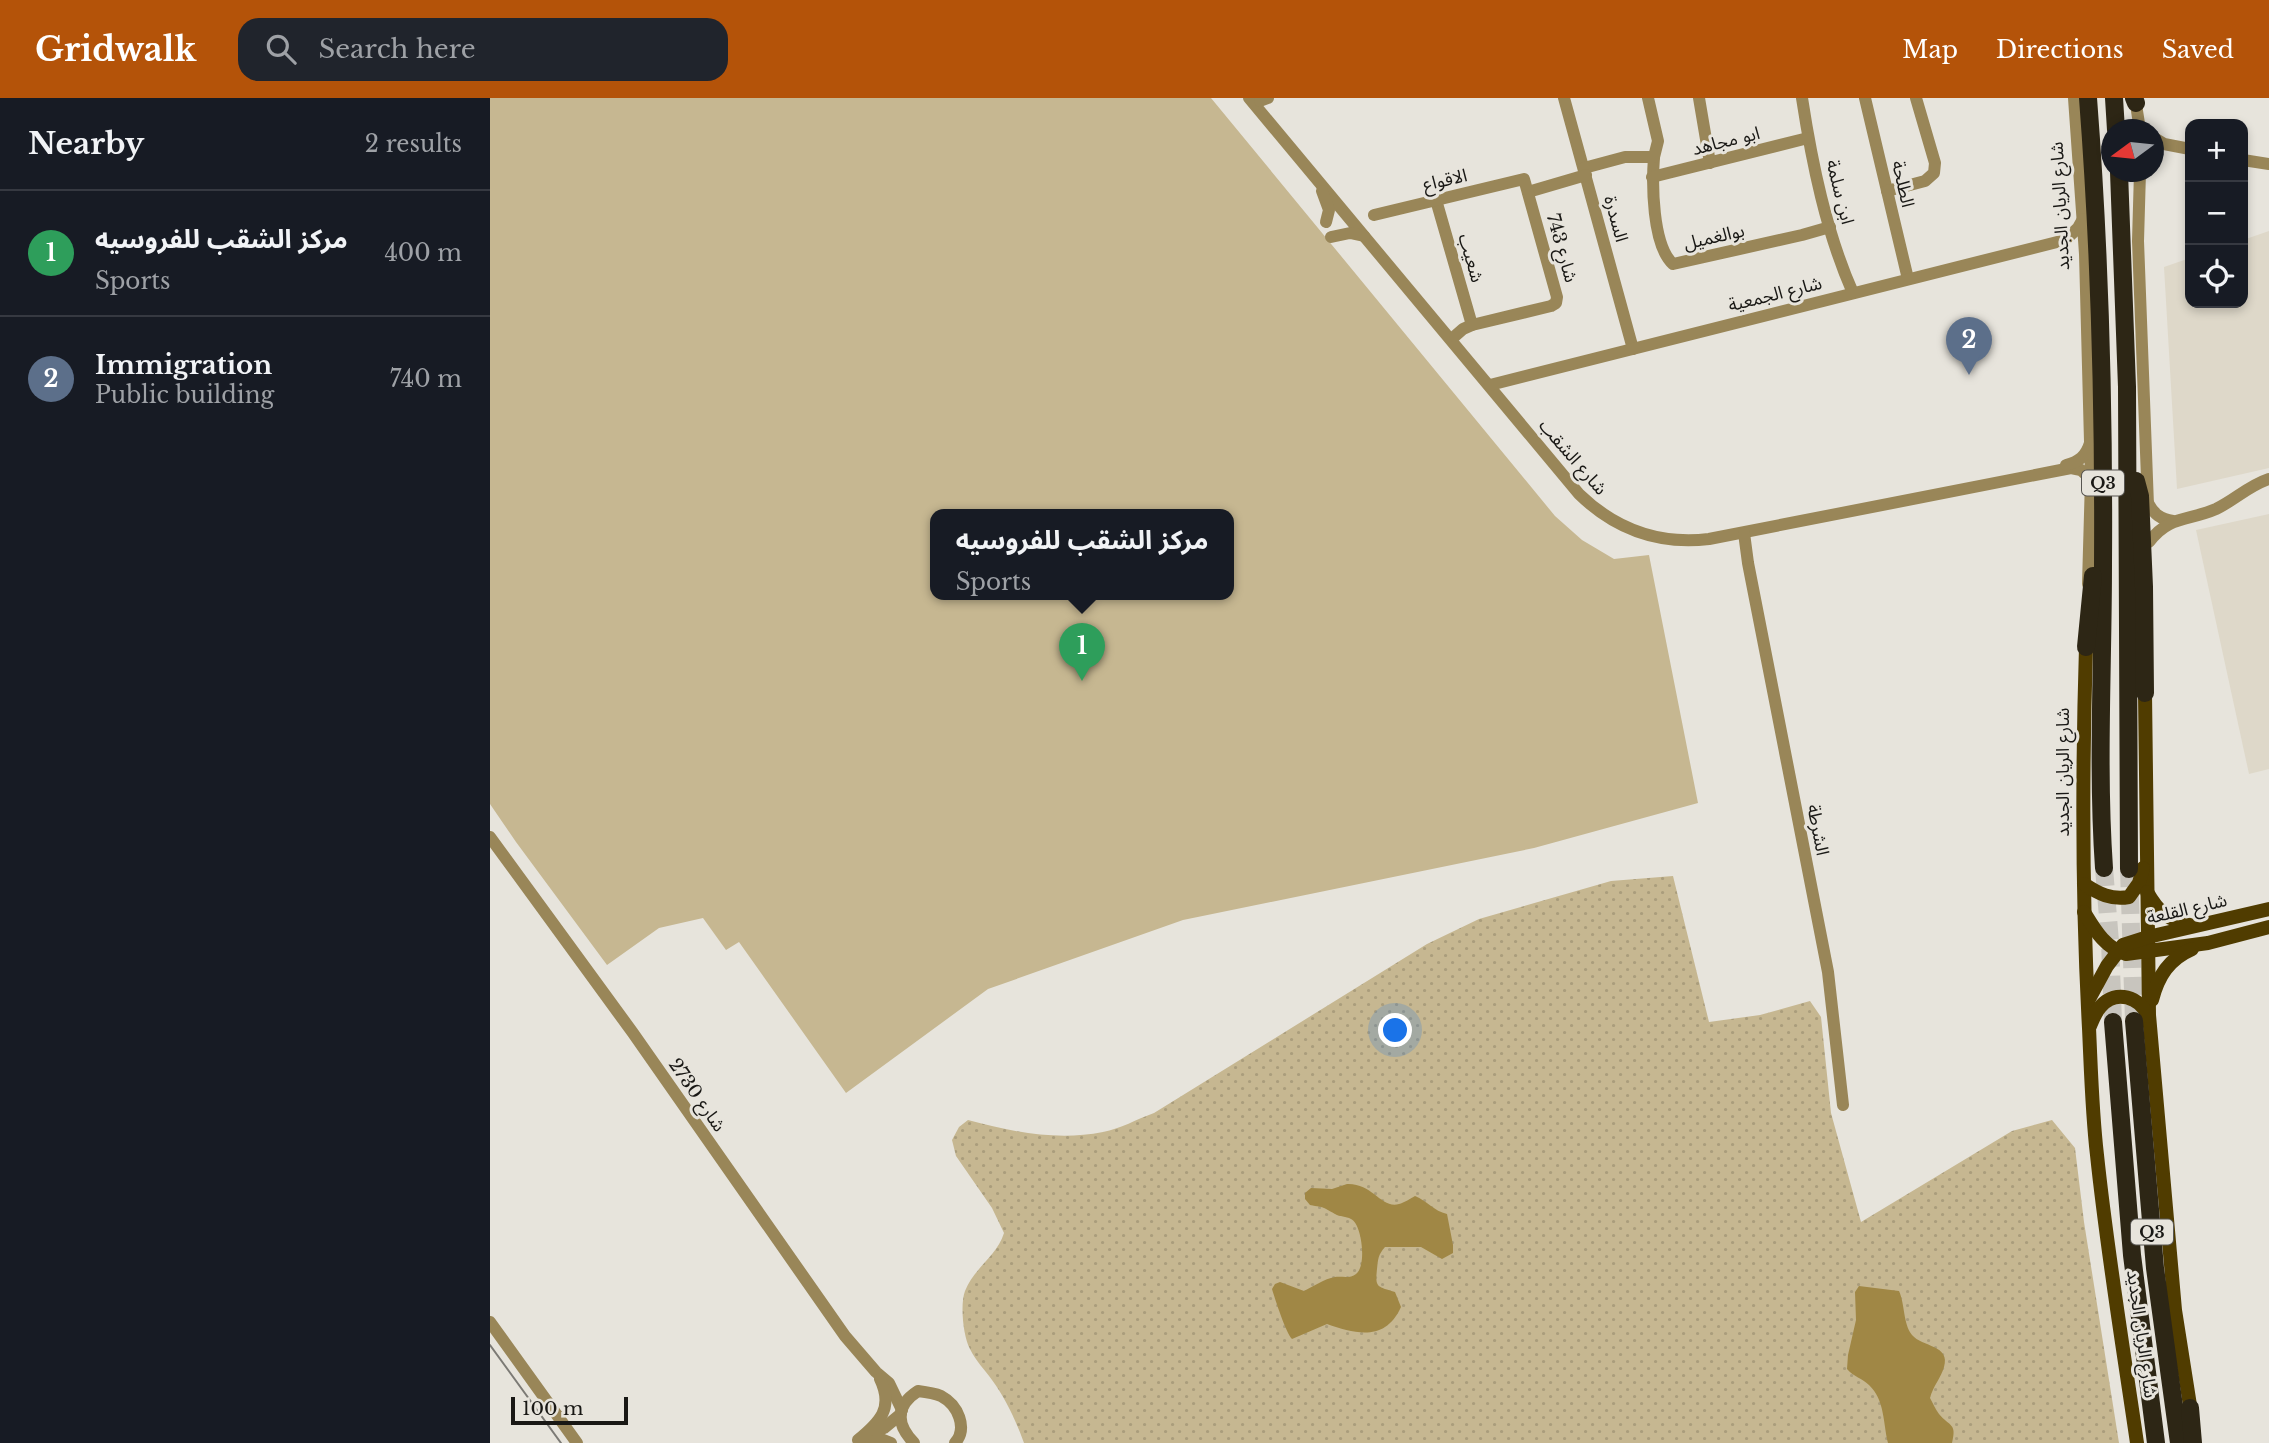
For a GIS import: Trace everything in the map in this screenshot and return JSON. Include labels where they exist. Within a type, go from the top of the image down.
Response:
[{"type":"highway","points":[[2114,98],[2115,119]]},
{"type":"highway","name":"شارع الريان الجديد","points":[[2088,102],[2100,279],[2102,409],[2094,441],[2100,815],[2104,868]]},
{"type":"highway","name":"Q3","points":[[2119,182],[2127,440],[2129,869]]},
{"type":"highway","points":[[2086,647],[2094,441],[2102,409]]},
{"type":"highway","points":[[2127,440],[2140,496],[2145,694]]},
{"type":"highway","name":"شارع الريان الجديد","points":[[2144,1018],[2155,1268],[2179,1443]]},
{"type":"highway","name":"شارع الريان الجديد","points":[[2113,1022],[2132,1255],[2156,1443]]},
{"type":"highway","points":[[2190,1408],[2195,1443]]},
{"type":"main road","name":"شارع الريان الجديد","points":[[2086,647],[2084,911],[2087,1003],[2098,1166],[2137,1443]]},
{"type":"main road","name":"شارع الريان الجديد","points":[[2145,694],[2148,945],[2144,1018],[2172,1275],[2190,1408]]},
{"type":"main road","points":[[2084,884],[2106,897],[2129,897],[2139,883],[2147,853]]},
{"type":"main road","points":[[2147,891],[2167,918],[2194,926]]},
{"type":"main road","name":"شارع القلعة","points":[[2148,945],[2194,926],[2269,909]]},
{"type":"main road","points":[[2084,911],[2102,938],[2117,951],[2087,1003]]},
{"type":"main road","name":"شارع القلعة","points":[[2117,951],[2123,945],[2207,943],[2269,927]]},
{"type":"main road","points":[[2144,1018],[2161,975],[2171,961],[2207,943]]},
{"type":"main road","points":[[2089,1027],[2101,1006],[2116,997],[2134,999],[2141,1004],[2144,1018]]},
{"type":"street","name":"السدرة","points":[[1564,98],[1633,349]]},
{"type":"street","points":[[1648,98],[1658,141],[1654,157]]},
{"type":"street","points":[[1699,98],[1710,163]]},
{"type":"street","name":"ابن سلمة","points":[[1802,98],[1808,138],[1830,227],[1853,292]]},
{"type":"street","name":"الطلحة","points":[[1865,98],[1908,279]]},
{"type":"street","points":[[1887,191],[1925,181],[1934,173],[1935,163],[1916,98]]},
{"type":"street","name":"شارع الريان الجديد","points":[[2074,98],[2094,441],[2086,647]]},
{"type":"street","name":"شارع الشقب","points":[[1259,99],[1293,152],[1492,385],[1579,494],[1594,508],[1611,520],[1640,533],[1689,541],[1760,530],[1825,514]]},
{"type":"street","name":"شارع الشقب","points":[[1259,99],[1455,336],[1492,385]]},
{"type":"street","points":[[2135,100],[2139,119]]},
{"type":"street","name":"ابو مجاهد","points":[[1652,177],[1808,138]]},
{"type":"street","points":[[2164,143],[2185,148]]},
{"type":"street","points":[[1293,152],[1327,199],[1329,210],[1326,222]]},
{"type":"street","name":"الاقواع","points":[[1374,215],[1436,200],[1526,186],[1585,172],[1625,158],[1654,157]]},
{"type":"street","name":"بوالغميل","points":[[1654,157],[1652,177],[1656,220],[1661,243],[1673,264],[1830,227]]},
{"type":"street","points":[[2248,161],[2269,164]]},
{"type":"street","name":"شارع الريان الجديد","points":[[2140,182],[2138,241],[2151,640],[2145,694]]},
{"type":"street","name":"شارع 743","points":[[1455,336],[1472,325],[1556,303],[1558,297],[1526,186]]},
{"type":"street","name":"شعيب","points":[[1436,200],[1472,325]]},
{"type":"street","points":[[2065,240],[2083,219]]},
{"type":"street","points":[[1331,237],[1350,233],[1365,237]]},
{"type":"street","points":[[2065,240],[2080,246],[2085,254]]},
{"type":"street","name":"شارع الجمعية","points":[[1492,385],[2065,240]]},
{"type":"street","name":"شارع الشقب","points":[[1521,420],[1590,498],[1614,516],[1641,529],[1670,535],[1699,536],[2071,468],[2081,470],[2091,479]]},
{"type":"street","name":"شارع الشقب","points":[[1975,485],[2070,464],[2084,457],[2094,441]]},
{"type":"street","points":[[2149,542],[2173,521],[2214,510],[2269,479]]},
{"type":"street","points":[[2148,503],[2159,517],[2173,521]]},
{"type":"street","points":[[1724,537],[1733,540],[1745,550],[1751,538],[1760,530]]},
{"type":"street","name":"الشرطة","points":[[1741,533],[1828,972],[1843,1105]]},
{"type":"street","name":"شارع 2730","points":[[490,837],[845,1336],[889,1383],[902,1412],[902,1424],[911,1440]]},
{"type":"street","points":[[490,1322],[577,1443]]},
{"type":"street","points":[[855,1441],[883,1415],[885,1393],[876,1372]]},
{"type":"street","name":"شارع 2730","points":[[876,1372],[898,1385],[941,1396],[956,1410],[961,1422],[958,1440]]},
{"type":"street","points":[[855,1441],[875,1433],[902,1412],[909,1397],[918,1391]]},
{"type":"street","points":[[875,1433],[896,1433],[911,1440]]},
{"type":"street","points":[[855,1441],[881,1439],[891,1443]]},
{"type":"shaded area","points":[[490,98],[1211,98],[1555,516],[1582,540],[1614,559],[1649,555],[1698,803],[1534,848],[1183,920],[988,989],[846,1093],[739,942],[726,950],[703,918],[659,928],[607,965],[490,804]]},
{"type":"shaded area","points":[[2269,231],[2269,468],[2177,489],[2164,267],[2185,260],[2185,308],[2248,308],[2248,238]]},
{"type":"shaded area","points":[[2269,514],[2269,769],[2249,774],[2196,530]]},
{"type":"shaded area","points":[[1673,876],[1709,1022],[1760,1015],[1810,1001],[1821,1017],[1831,1113],[1861,1222],[2012,1131],[2052,1120],[2075,1148],[2119,1443],[1024,1443],[1006,1402],[972,1353],[964,1328],[965,1291],[974,1275],[996,1249],[1004,1233],[992,1208],[956,1156],[952,1140],[959,1127],[968,1120],[1018,1131],[1069,1136],[1116,1129],[1154,1113],[1427,944],[1479,919],[1611,881]]},
{"type":"shaded area","points":[[1347,1184],[1364,1187],[1393,1205],[1415,1196],[1447,1214],[1453,1253],[1442,1259],[1421,1247],[1385,1247],[1378,1260],[1377,1283],[1395,1292],[1401,1307],[1387,1326],[1359,1332],[1327,1324],[1292,1339],[1273,1294],[1275,1284],[1280,1282],[1304,1291],[1331,1278],[1354,1276],[1359,1270],[1362,1245],[1355,1222],[1310,1205],[1305,1199],[1305,1193],[1311,1188],[1332,1189]]},
{"type":"shaded area","points":[[1859,1286],[1899,1291],[1912,1335],[1943,1354],[1944,1367],[1930,1398],[1939,1414],[1953,1428],[1952,1443],[1888,1443],[1878,1398],[1869,1385],[1847,1369],[1856,1320],[1855,1292]]},
{"type":"tunnel","points":[[2104,868],[2113,1022]]},
{"type":"tunnel","points":[[2129,869],[2134,1021]]},
{"type":"tram line","points":[[490,1345],[561,1443]]},
{"type":"place","name":"Immigration","points":[[1969,375]]},
{"type":"place","name":"مركز الشقب للفروسيه","points":[[1082,681]]}]
